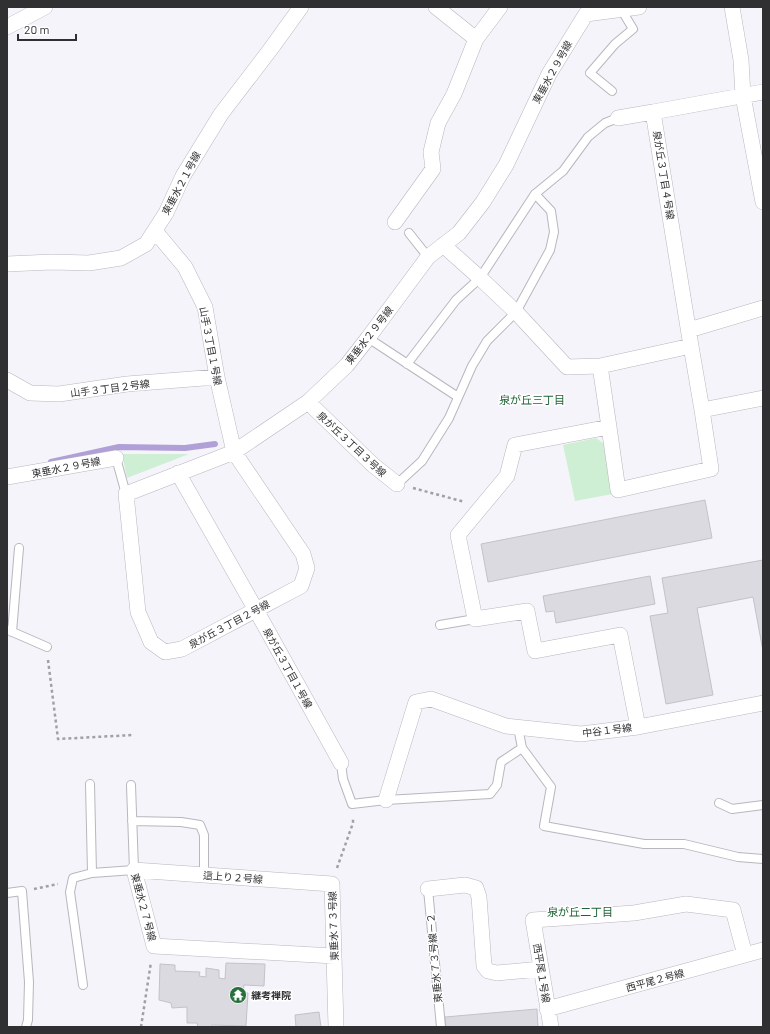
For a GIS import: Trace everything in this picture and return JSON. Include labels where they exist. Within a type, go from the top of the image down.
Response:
[{"type":"street","points":[[7,27],[45,7]]},
{"type":"street","name":"東垂水２１号線","points":[[7,264],[52,262],[89,263],[121,258],[146,244],[166,213],[183,176],[221,114],[301,7]]},
{"type":"street","points":[[436,7],[476,39]]},
{"type":"street","points":[[395,222],[433,169],[431,152],[438,123],[454,94],[476,39],[500,7]]},
{"type":"street","name":"東垂水２９号線","points":[[126,494],[234,452],[308,402],[347,365],[428,257],[459,233],[483,202],[506,165],[549,74],[585,10],[639,7]]},
{"type":"street","points":[[732,7],[741,60],[744,96],[763,202]]},
{"type":"street","points":[[618,118],[763,92]]},
{"type":"street","name":"泉が丘３丁目４号線","points":[[609,426],[618,490],[711,469],[653,112]]},
{"type":"street","name":"山手３丁目１号線","points":[[154,231],[185,267],[205,306],[217,377],[234,452]]},
{"type":"street","points":[[443,245],[516,312],[567,367],[600,366],[691,346]]},
{"type":"street","points":[[689,330],[763,308]]},
{"type":"street","points":[[600,366],[609,426],[515,445],[507,476],[458,535],[475,619],[527,611],[535,651],[620,635],[638,727]]},
{"type":"street","name":"山手３丁目２号線","points":[[7,380],[30,393],[59,394],[127,384],[217,377]]},
{"type":"street","points":[[702,410],[763,398]]},
{"type":"street","name":"泉が丘３丁目３号線","points":[[308,402],[373,465],[397,484]]},
{"type":"street","name":"泉が丘３丁目２号線","points":[[126,494],[138,612],[151,642],[165,652],[182,649],[301,586],[307,568],[303,554],[234,452]]},
{"type":"street","name":"東垂水２９号線","points":[[7,477],[116,458]]},
{"type":"street","name":"泉が丘３丁目１号線","points":[[178,473],[341,763]]},
{"type":"street","name":"中谷１号線","points":[[386,800],[416,702],[431,699],[506,726],[581,734],[638,727],[763,703]]},
{"type":"street","name":"這上り２号線","points":[[134,870],[332,884]]},
{"type":"street","name":"東垂水２７号線","points":[[134,870],[154,946]]},
{"type":"street","name":"東垂水７３号線","points":[[332,884],[336,1027]]},
{"type":"street","points":[[428,889],[465,885],[476,888],[479,897],[484,966],[488,971],[497,973],[541,969]]},
{"type":"street","name":"西平尾１号線","points":[[551,1027],[533,920],[634,913],[686,904],[733,910],[745,955]]},
{"type":"street","points":[[154,946],[334,956]]},
{"type":"street","name":"西平尾２号線","points":[[548,1009],[763,950]]},
{"type":"lane","points":[[612,91],[590,74],[615,44],[633,29],[621,9]]},
{"type":"lane","points":[[407,364],[456,300],[480,278],[535,194],[563,170],[588,136],[605,123],[618,118]]},
{"type":"lane","points":[[397,484],[422,461],[449,418],[472,366],[486,341],[516,312],[550,250],[554,232],[551,211],[535,194]]},
{"type":"lane","points":[[409,233],[428,257]]},
{"type":"lane","points":[[368,338],[458,397]]},
{"type":"lane","name":"東垂水２９号線","points":[[116,458],[126,494]]},
{"type":"lane","points":[[18,548],[9,631],[47,647]]},
{"type":"lane","points":[[440,625],[475,619]]},
{"type":"lane","points":[[518,727],[522,748],[551,787],[544,826],[644,844],[684,844],[738,857],[763,859]]},
{"type":"lane","points":[[352,804],[386,800],[490,794],[497,785],[501,762],[522,748]]},
{"type":"lane","name":"泉が丘３丁目１号線","points":[[341,763],[343,779],[352,804]]},
{"type":"lane","points":[[90,784],[92,873]]},
{"type":"lane","name":"東垂水２７号線","points":[[131,785],[134,870]]},
{"type":"lane","points":[[718,803],[732,808],[763,805]]},
{"type":"lane","points":[[132,822],[181,822],[200,825],[204,835],[204,875]]},
{"type":"lane","points":[[83,985],[70,892],[73,878],[92,873],[134,870]]},
{"type":"lane","name":"東垂水７３号線－２","points":[[428,889],[441,1027]]},
{"type":"lane","points":[[7,892],[22,891],[29,982],[28,1020],[26,1027]]},
{"type":"path","points":[[397,484],[482,507]]},
{"type":"path","points":[[47,647],[58,739],[133,735]]},
{"type":"path","name":"東垂水７３号線","points":[[332,884],[353,823],[352,804]]},
{"type":"path","points":[[22,891],[57,885],[73,878]]},
{"type":"path","name":"東垂水２７号線","points":[[141,1027],[154,946]]},
{"type":"green space","points":[[596,438],[606,445],[613,494],[575,501],[563,445]]},
{"type":"green space","points":[[122,454],[189,454],[127,478]]},
{"type":"building","points":[[705,500],[712,538],[488,582],[481,544]]},
{"type":"building","points":[[763,560],[763,651],[753,597],[697,608],[713,695],[666,704],[650,616],[668,613],[662,578]]},
{"type":"building","points":[[650,576],[655,604],[556,623],[554,611],[546,612],[543,596]]},
{"type":"building","points":[[226,963],[265,964],[264,986],[244,985],[243,993],[248,993],[246,1026],[212,1025],[210,1027],[198,1027],[197,1023],[187,1023],[187,1007],[172,1008],[171,1003],[159,1000],[160,964],[175,965],[175,971],[200,972],[199,976],[206,977],[206,968],[219,970],[219,978],[225,979]]},
{"type":"building","points":[[537,1009],[538,1027],[446,1027],[445,1017]]},
{"type":"building","points":[[319,1012],[321,1027],[296,1027],[295,1015]]},
{"type":"waterway","points":[[51,462],[119,447],[185,448],[215,444]]},
{"type":"place","name":"継考禅院","points":[[238,995]]},
{"type":"district","name":"泉が丘三丁目","points":[[532,400]]},
{"type":"district","name":"泉が丘二丁目","points":[[580,912]]}]
